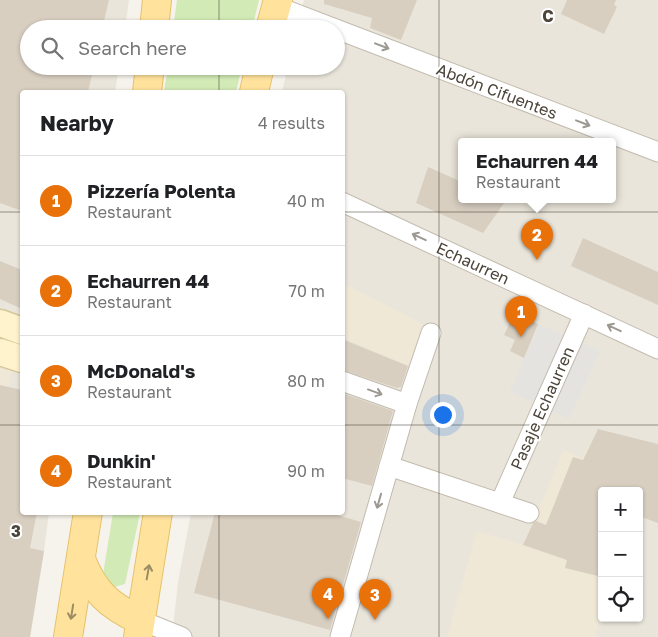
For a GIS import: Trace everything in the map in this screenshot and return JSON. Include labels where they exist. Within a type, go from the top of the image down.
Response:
[{"type":"main road","points":[[155,20],[157,0]]},
{"type":"main road","points":[[254,90],[258,75]]},
{"type":"main road","points":[[0,323],[20,330]]},
{"type":"main road","points":[[0,352],[20,358]]},
{"type":"main road","points":[[68,637],[88,515]]},
{"type":"main road","points":[[139,629],[158,515]]},
{"type":"main road","points":[[81,559],[86,574],[103,598],[139,629]]},
{"type":"street","name":"Abdón Cifuentes","points":[[275,12],[304,20]]},
{"type":"street","name":"Abdón Cifuentes","points":[[345,32],[658,152]]},
{"type":"street","name":"Echaurren","points":[[345,203],[658,349]]},
{"type":"street","name":"Pasaje Echaurren","points":[[500,503],[584,314]]},
{"type":"street","points":[[340,637],[407,404],[431,333]]},
{"type":"street","points":[[345,382],[407,404]]},
{"type":"street","points":[[389,466],[529,513]]},
{"type":"street","points":[[139,629],[182,637]]},
{"type":"shaded area","points":[[0,0],[129,0],[126,20],[20,20],[20,75],[118,75],[115,90],[20,90],[20,515],[49,515],[30,637],[0,637]]},
{"type":"shaded area","points":[[304,0],[658,0],[658,637],[172,637],[178,582],[191,515],[345,515],[345,90],[282,90],[286,75],[345,75],[345,20],[299,20]]},
{"type":"shaded area","points":[[345,285],[423,324],[412,367],[345,339]]},
{"type":"shaded area","points":[[539,324],[600,351],[569,419],[510,392]]},
{"type":"shaded area","points":[[0,361],[13,366],[0,424]]},
{"type":"shaded area","points":[[598,429],[658,444],[641,487],[598,487],[598,622],[595,637],[447,637],[477,531],[523,545],[564,450],[582,458]]},
{"type":"green space","points":[[177,0],[259,0],[254,20],[174,20]]},
{"type":"green space","points":[[167,75],[240,75],[236,90],[164,90]]},
{"type":"green space","points":[[113,515],[140,515],[125,584],[114,587],[108,584],[103,574]]},
{"type":"building","points":[[0,0],[109,0],[104,20],[20,20],[20,75],[92,75],[88,90],[20,90],[20,210],[0,203]]},
{"type":"building","points":[[324,0],[417,0],[401,40],[370,28],[372,18],[324,4]]},
{"type":"building","points":[[567,0],[616,0],[614,5],[617,7],[604,34],[561,14]]},
{"type":"building","points":[[428,167],[458,180],[458,203],[504,203],[483,233],[416,203]]},
{"type":"building","points":[[583,238],[658,272],[658,305],[571,266]]},
{"type":"building","points":[[0,261],[20,269],[20,308],[0,299]]},
{"type":"building","points":[[515,312],[538,324],[524,358],[510,351],[515,340],[504,335]]},
{"type":"building","points":[[345,340],[408,366],[401,387],[397,388],[345,371]]},
{"type":"building","points":[[0,385],[20,390],[20,515],[36,515],[30,548],[44,551],[30,637],[0,637]]},
{"type":"building","points":[[345,394],[393,411],[372,486],[345,479]]},
{"type":"building","points":[[598,429],[658,444],[658,523],[643,517],[643,487],[598,487],[598,576],[565,568],[567,560],[523,545],[533,523],[536,521],[546,525],[573,457],[583,460]]},
{"type":"building","points":[[214,515],[337,515],[361,522],[330,630],[194,593]]},
{"type":"place","name":"Echaurren 44","points":[[537,260]]},
{"type":"place","name":"Pizzería Polenta","points":[[521,337]]},
{"type":"place","name":"Dunkin'","points":[[328,619]]},
{"type":"place","name":"McDonald's","points":[[375,620]]}]
